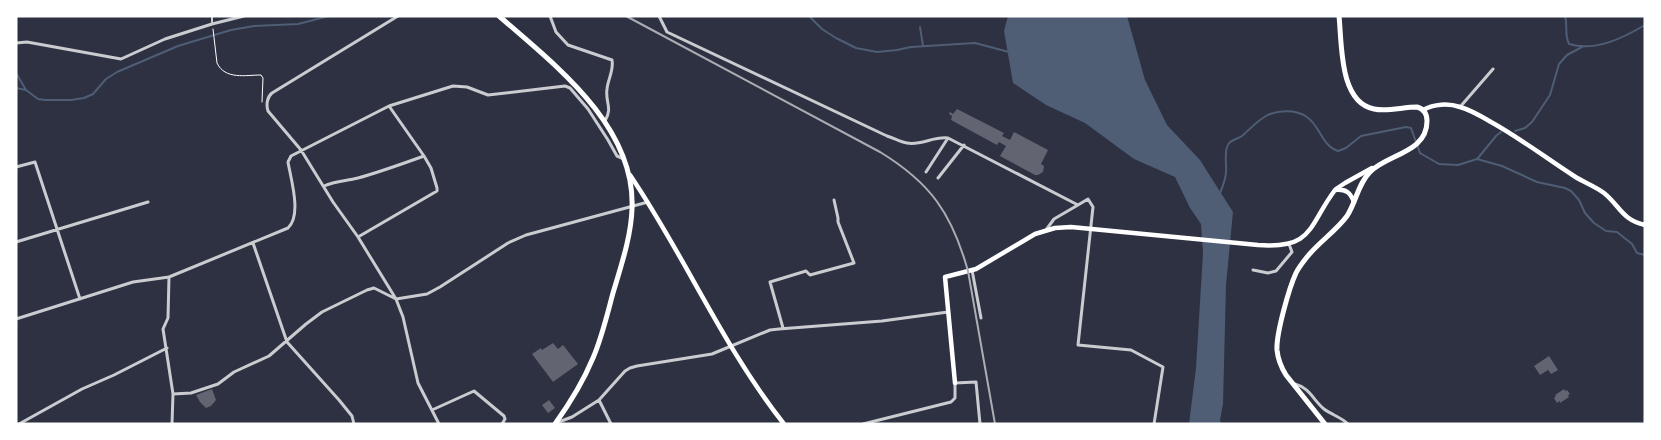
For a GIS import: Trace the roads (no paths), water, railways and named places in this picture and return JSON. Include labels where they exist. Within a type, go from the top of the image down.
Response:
[{"type":"main road","points":[[500,16],[570,79],[604,122],[625,160],[630,175],[632,207],[629,234],[601,335],[583,379],[555,424]]},
{"type":"main road","points":[[955,383],[945,277],[972,270],[1035,234],[1055,228],[1271,246],[1289,244],[1300,239],[1310,230],[1335,190],[1414,146],[1424,134],[1427,124],[1423,110],[1417,107],[1373,109],[1358,101],[1352,93],[1346,77],[1339,16]]},
{"type":"main road","points":[[1423,110],[1432,105],[1444,104],[1460,106],[1482,117],[1516,136],[1574,176],[1603,192],[1628,219],[1645,225]]},
{"type":"main road","points":[[1325,424],[1281,368],[1277,340],[1295,274],[1316,246],[1342,222],[1354,202],[1364,179],[1376,167]]},
{"type":"main road","points":[[630,175],[677,250],[730,346],[784,424]]},
{"type":"main road","points":[[1335,190],[1343,189],[1351,196],[1354,202]]},
{"type":"street","points":[[16,43],[27,42],[121,59],[165,38],[244,16]]},
{"type":"street","points":[[398,16],[272,93],[268,98],[265,108],[301,150],[358,236],[396,300],[403,317],[418,383],[439,424]]},
{"type":"street","points":[[550,16],[556,32],[568,46],[612,60],[613,65],[606,91],[609,114],[604,122]]},
{"type":"street","points":[[659,16],[667,32],[897,139],[906,143],[912,143],[940,137],[948,138],[1078,205]]},
{"type":"street","points":[[1460,106],[1493,69]]},
{"type":"street","points":[[16,319],[134,282],[169,276],[288,228],[293,223],[295,217],[295,203],[288,162],[291,156],[389,106],[453,86],[467,87],[488,95],[565,86],[570,88],[588,109],[617,156],[625,160]]},
{"type":"street","points":[[358,236],[437,191],[438,188],[431,168],[424,156],[389,106]]},
{"type":"street","points":[[926,172],[948,138]]},
{"type":"street","points":[[938,178],[964,145]]},
{"type":"street","points":[[324,186],[333,182],[350,180],[388,170],[424,156]]},
{"type":"street","points":[[16,167],[34,162],[80,299]]},
{"type":"street","points":[[1046,231],[1054,219],[1088,199],[1093,207],[1078,345],[1131,350],[1163,367],[1154,424]]},
{"type":"street","points":[[783,328],[770,282],[806,271],[810,275],[854,263],[838,222],[834,200]]},
{"type":"street","points":[[16,242],[148,202]]},
{"type":"street","points":[[174,394],[191,393],[218,384],[234,372],[268,356],[322,312],[367,290],[374,288],[396,300],[427,294],[508,243],[526,235],[648,202]]},
{"type":"street","points":[[253,242],[287,342],[339,400],[352,416],[354,424]]},
{"type":"street","points":[[1253,270],[1268,273],[1276,271],[1292,252],[1289,244]]},
{"type":"street","points":[[972,270],[981,318]]},
{"type":"street","points":[[169,276],[168,318],[163,329],[174,394],[172,424]]},
{"type":"street","points":[[555,424],[572,417],[599,400],[625,371],[637,366],[712,354],[770,330],[948,312]]},
{"type":"street","points":[[19,424],[82,389],[167,348]]},
{"type":"street","points":[[863,424],[951,402],[955,398],[955,383],[976,382],[980,424]]},
{"type":"street","points":[[1294,384],[1304,386],[1326,410],[1345,420],[1348,424]]},
{"type":"street","points":[[432,410],[474,391],[504,416],[505,419],[502,424]]},
{"type":"street","points":[[599,400],[611,424]]},
{"type":"lane","points":[[212,16],[212,25]]},
{"type":"water","points":[[1008,16],[1127,16],[1145,80],[1167,125],[1200,160],[1233,212],[1226,285],[1221,424],[1189,424],[1196,368],[1203,253],[1201,224],[1190,208],[1175,177],[1134,159],[1085,123],[1046,105],[1013,83],[1004,31]]},
{"type":"waterway","points":[[16,88],[26,90],[38,99],[71,100],[84,98],[93,94],[106,79],[117,72],[178,46],[231,30],[254,26],[298,24],[329,16]]},
{"type":"waterway","points":[[809,16],[822,29],[836,38],[856,48],[877,52],[911,47],[975,43],[1009,52]]},
{"type":"waterway","points":[[1565,16],[1569,44],[1579,46],[1599,45],[1618,39],[1645,25]]},
{"type":"waterway","points":[[920,27],[923,46]]},
{"type":"waterway","points":[[1515,131],[1525,128],[1532,122],[1550,95],[1559,64],[1567,55],[1582,47]]},
{"type":"waterway","points":[[16,73],[26,90]]},
{"type":"waterway","points":[[1220,193],[1226,173],[1226,149],[1228,145],[1270,114],[1286,111],[1303,114],[1315,125],[1328,145],[1338,151],[1346,148],[1361,136],[1406,127],[1411,128],[1420,153],[1439,164],[1458,165],[1477,159],[1502,166],[1537,182],[1571,191],[1594,223],[1606,231],[1617,232],[1632,244],[1637,253],[1645,255]]},
{"type":"waterway","points":[[1478,158],[1501,132]]},
{"type":"railway","points":[[626,16],[880,152],[898,164],[926,188],[947,216],[962,251],[968,271],[995,424]]}]
